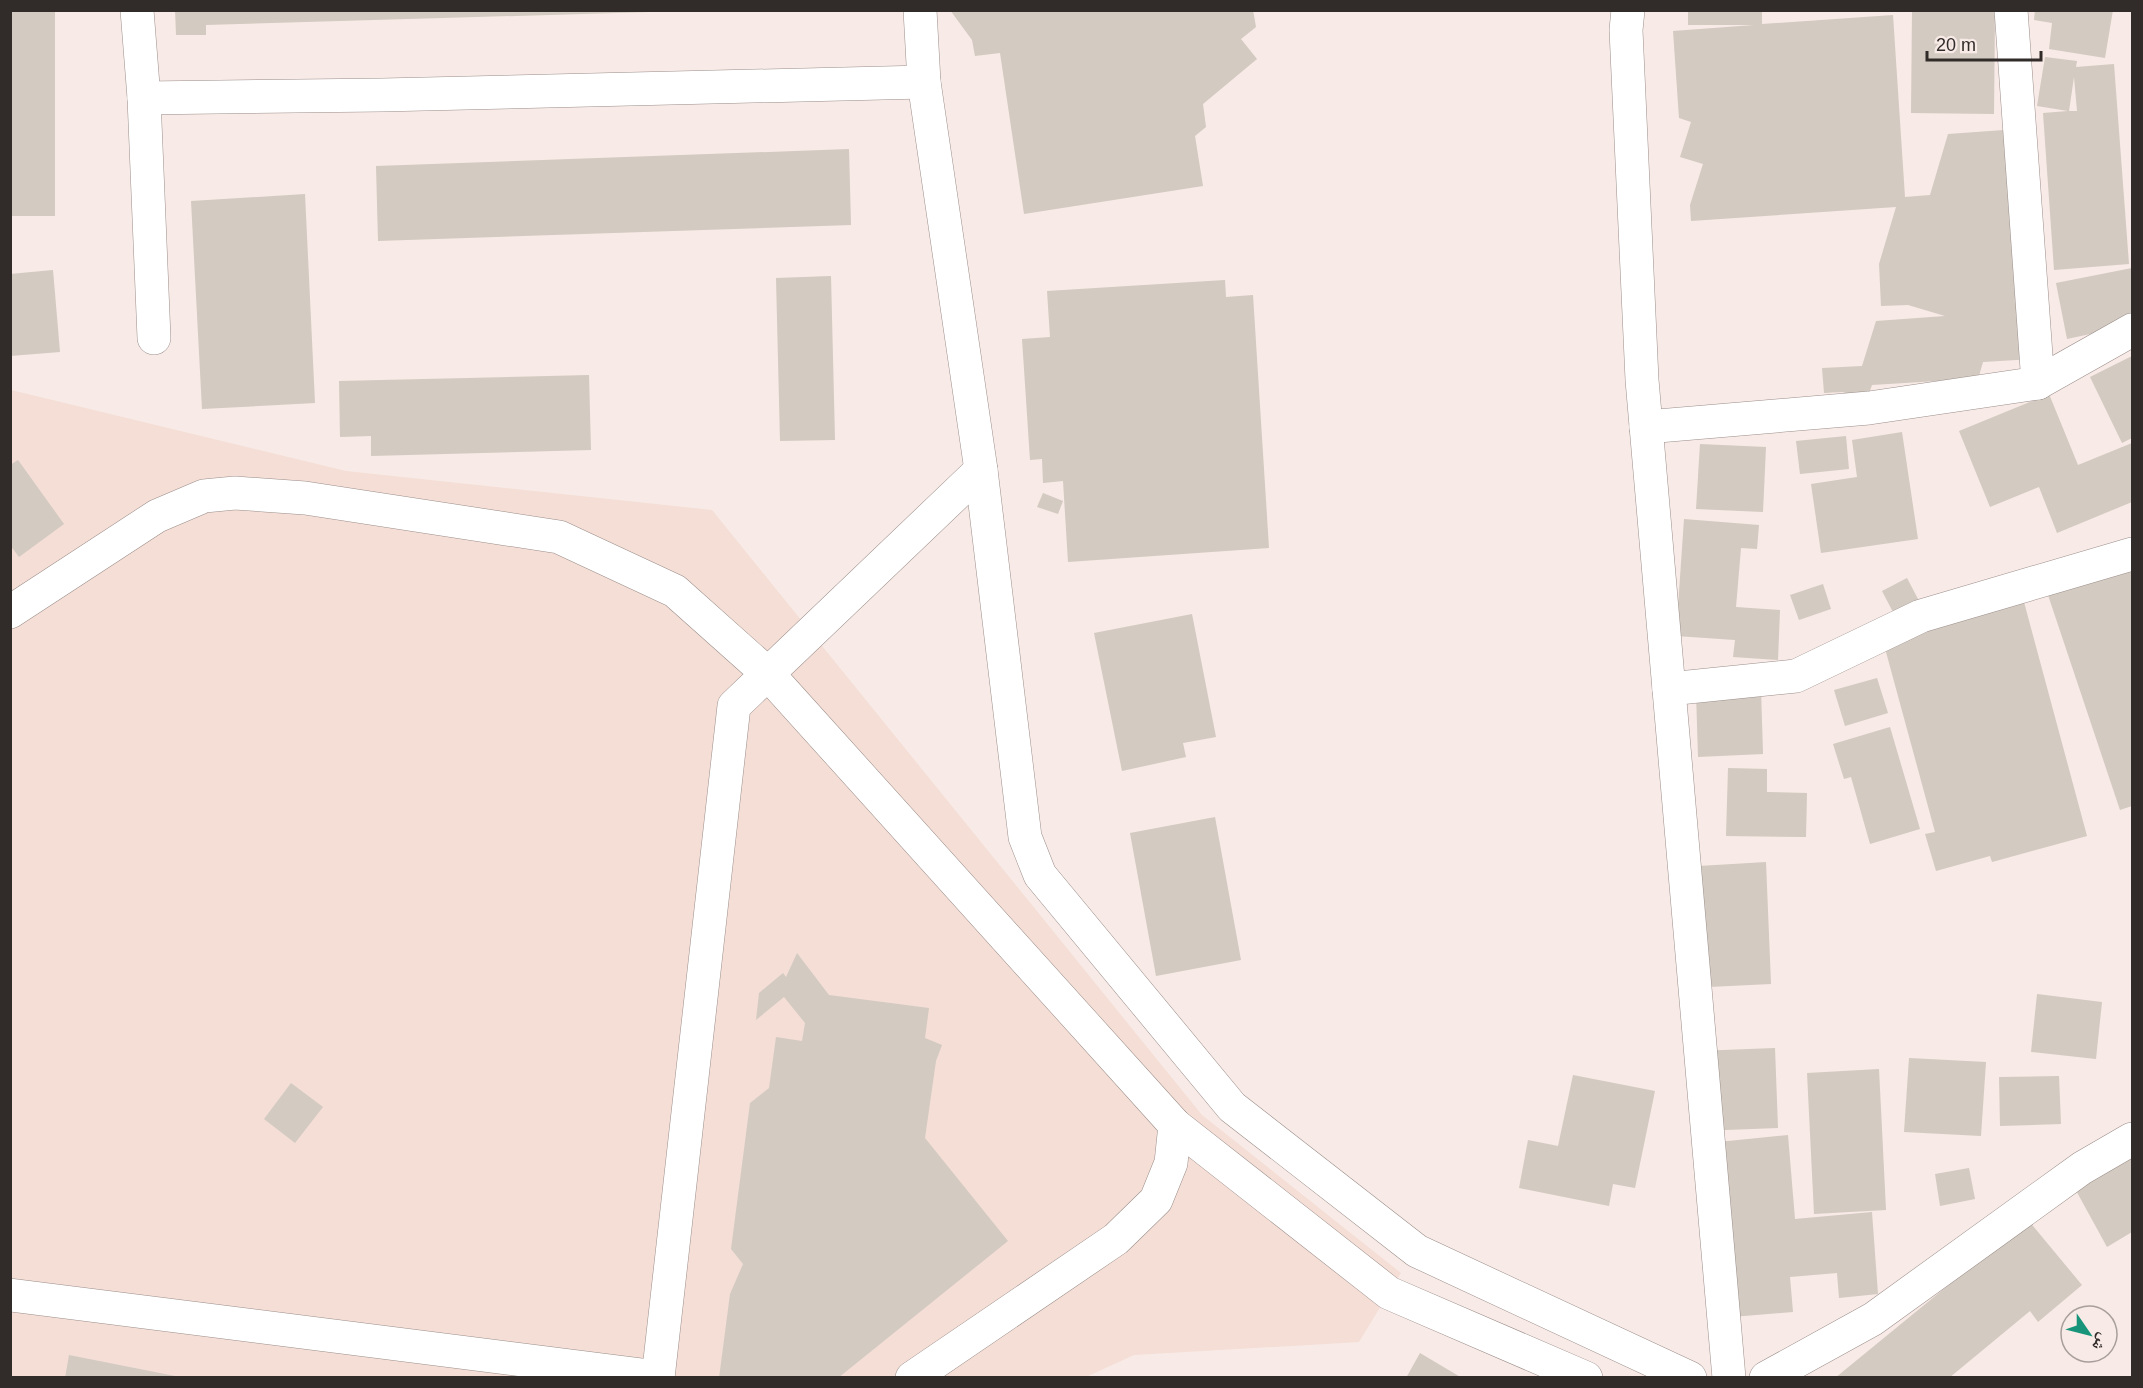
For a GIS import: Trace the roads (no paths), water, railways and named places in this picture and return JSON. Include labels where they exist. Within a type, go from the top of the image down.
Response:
[{"type":"street","points":[[137,10],[144,98],[154,338]]},
{"type":"street","points":[[920,10],[924,82],[981,470],[1025,837],[1040,875],[1232,1107],[1417,1251],[1690,1377]]},
{"type":"street","points":[[1628,10],[1626,30],[1642,380],[1730,1377]]},
{"type":"street","points":[[2011,10],[2038,383]]},
{"type":"street","points":[[144,98],[382,95],[924,82]]},
{"type":"street","points":[[1646,427],[1869,408],[2038,383],[2133,330]]},
{"type":"street","points":[[10,1295],[658,1377],[734,706],[981,470]]},
{"type":"street","points":[[10,612],[157,516],[204,496],[235,493],[305,498],[560,537],[675,591],[768,674],[1175,1125],[1389,1293],[1586,1377]]},
{"type":"street","points":[[1669,689],[1796,676],[1921,616],[2133,554]]},
{"type":"street","points":[[912,1377],[1116,1239],[1156,1200],[1171,1163],[1175,1125]]},
{"type":"street","points":[[1766,1377],[1873,1319],[2082,1168],[2133,1139]]}]
